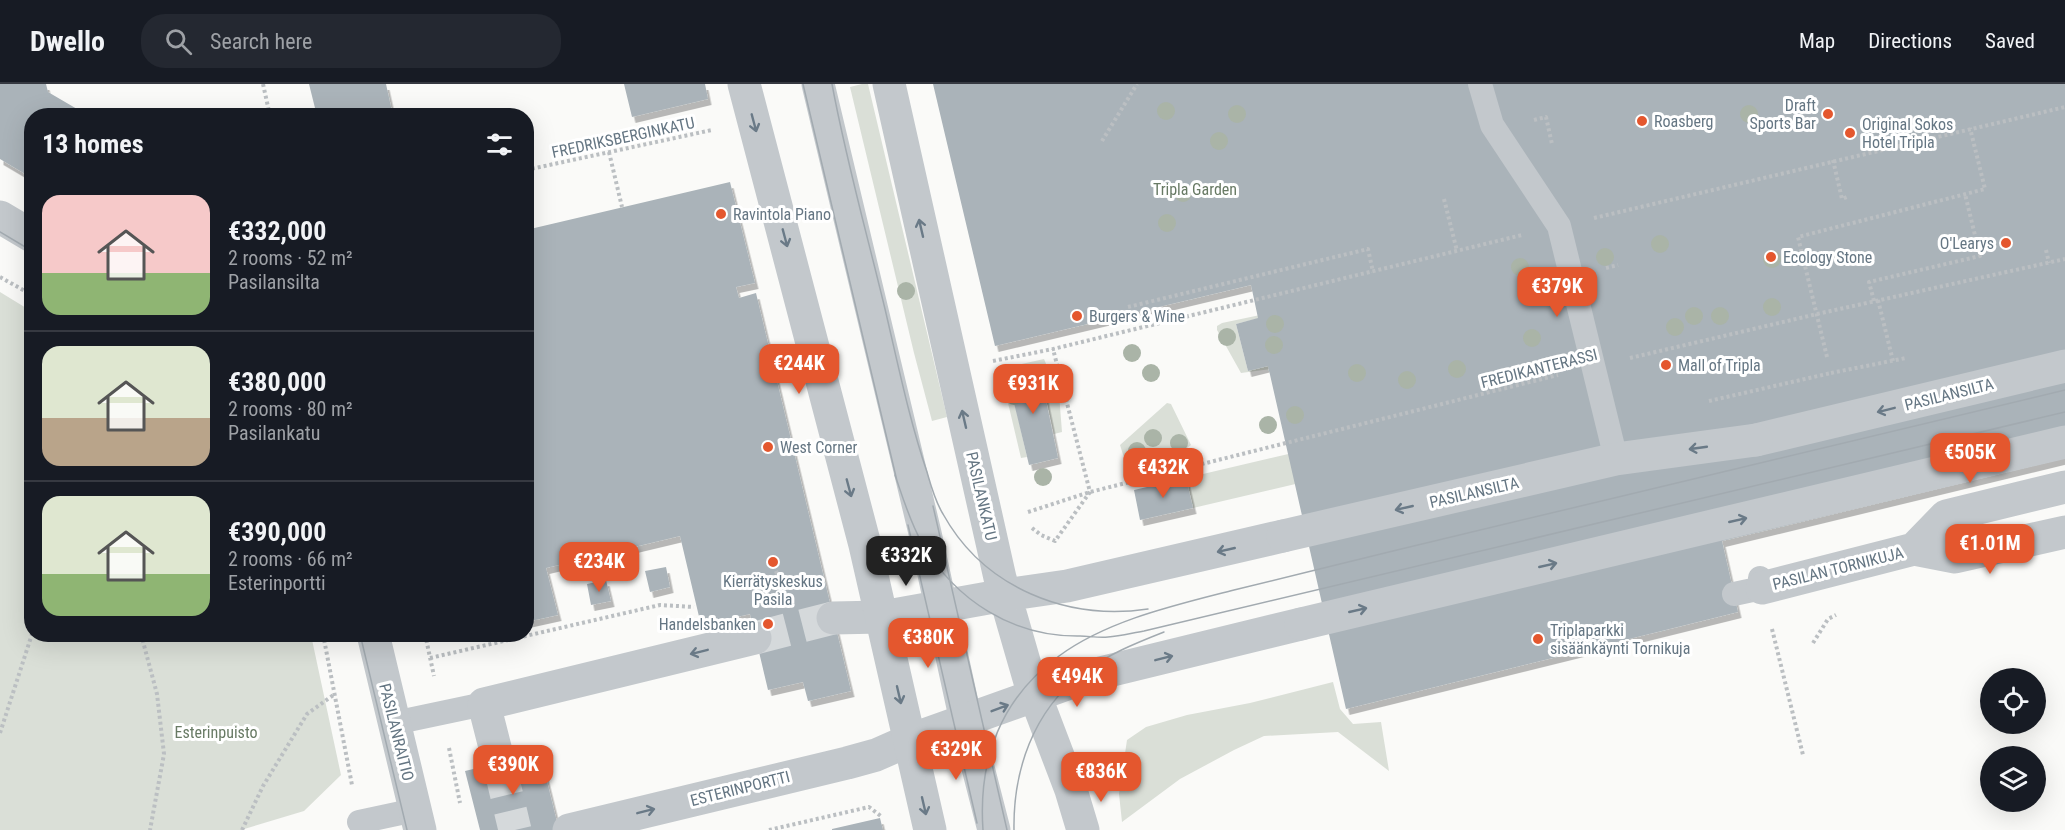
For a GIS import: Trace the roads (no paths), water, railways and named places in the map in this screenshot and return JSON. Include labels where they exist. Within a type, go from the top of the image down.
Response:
[{"type":"street","points":[[744,84],[882,617],[930,830]]},
{"type":"street","points":[[818,84],[926,533],[966,720],[994,830]]},
{"type":"street","name":"PASILANKATU","points":[[889,84],[1005,595],[1035,695],[1071,790],[1083,830]]},
{"type":"street","points":[[0,217],[24,231]]},
{"type":"street","name":"PASILANSILTA","points":[[882,617],[1068,586],[1616,459],[1756,440],[2065,366]]},
{"type":"street","points":[[1035,695],[1092,675],[2065,442]]},
{"type":"street","name":"PASILAN TORNIKUJA","points":[[1914,549],[1946,516],[2065,487]]},
{"type":"street","name":"PASILAN TORNIKUJA","points":[[1752,586],[1914,549],[1955,557],[2065,532]]},
{"type":"street","points":[[833,618],[882,617]]},
{"type":"street","points":[[499,763],[484,704],[755,638]]},
{"type":"street","name":"PASILANRAITIO","points":[[375,642],[417,820]]},
{"type":"street","name":"ESTERINPORTTI","points":[[589,828],[876,755],[910,740],[1035,695]]},
{"type":"lane","points":[[1480,84],[1492,125],[1559,226],[1616,459]]},
{"type":"lane","points":[[394,723],[484,704]]},
{"type":"lane","points":[[359,822],[417,820]]},
{"type":"tunnel","points":[[755,638],[833,618]]},
{"type":"tunnel","points":[[499,763],[515,830]]},
{"type":"tram line","points":[[803,84],[897,481]]},
{"type":"tram line","points":[[832,84],[850,169],[909,412],[932,488],[943,514],[960,540],[981,562],[1005,580],[1030,594],[1058,604],[1088,610],[1148,609]]},
{"type":"tram line","points":[[0,232],[24,246]]},
{"type":"tram line","points":[[983,830],[982,804],[990,755],[997,732],[1008,711],[1022,691],[1059,656],[1078,643],[1121,623],[1234,590],[2065,390]]},
{"type":"tram line","points":[[895,475],[910,518],[922,543],[936,564],[969,598],[989,612],[1032,630],[1055,635],[1104,637],[1144,631],[2065,412]]},
{"type":"tram line","points":[[933,506],[1007,830]]},
{"type":"tram line","points":[[908,525],[977,823]]},
{"type":"tram line","points":[[1014,830],[1017,786],[1022,764],[1029,744],[1051,706],[1065,689],[1091,667],[1122,650],[1164,632]]},
{"type":"tram line","points":[[362,642],[407,830]]},
{"type":"place","name":"Draft Sports Bar","points":[[1828,114]]},
{"type":"place","name":"Roasberg","points":[[1642,121]]},
{"type":"place","name":"Original Sokos Hotel Tripla","points":[[1850,133]]},
{"type":"place","name":"Ravintola Piano","points":[[721,214]]},
{"type":"place","name":"O'Learys","points":[[2006,243]]},
{"type":"place","name":"Ecology Stone","points":[[1771,257]]},
{"type":"place","name":"Burgers & Wine","points":[[1077,316]]},
{"type":"place","name":"Mall of Tripla","points":[[1666,365]]},
{"type":"place","name":"West Corner","points":[[768,447]]},
{"type":"place","name":"Kierrätyskeskus Pasila","points":[[773,562]]},
{"type":"place","name":"Handelsbanken","points":[[768,624]]},
{"type":"place","name":"Triplaparkki sisäänkäynti Tornikuja","points":[[1538,639]]},
{"type":"park label","name":"Tripla Garden","points":[[1195,189]]},
{"type":"park label","name":"Esterinpuisto","points":[[216,732]]}]
